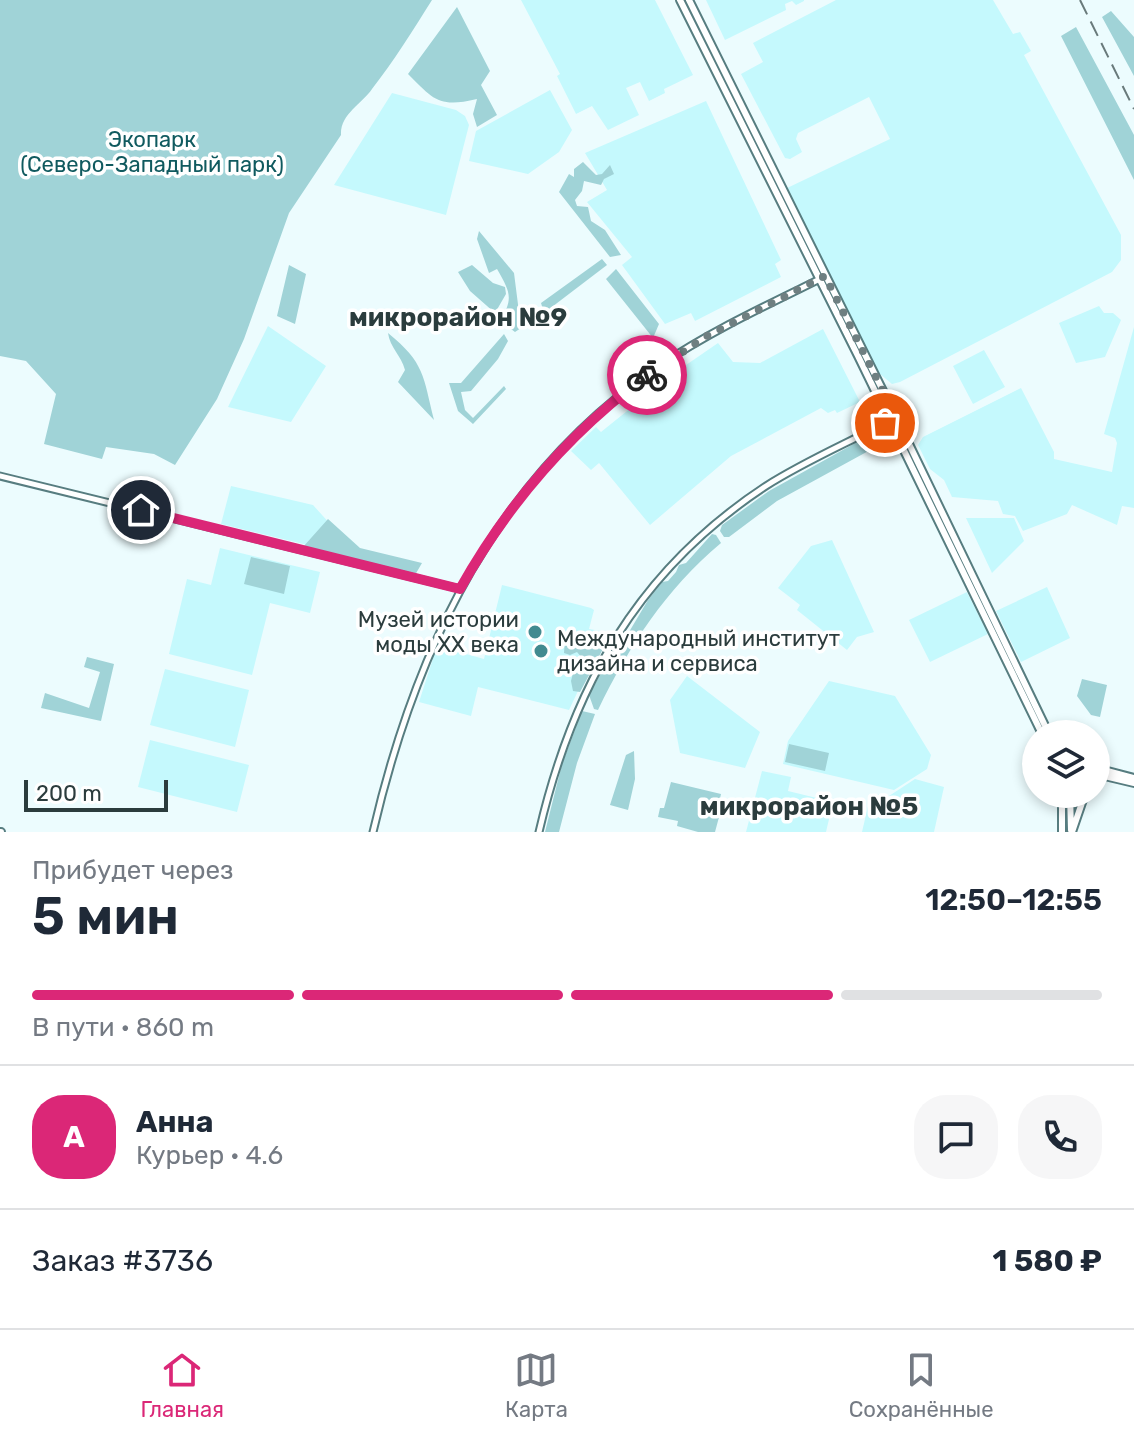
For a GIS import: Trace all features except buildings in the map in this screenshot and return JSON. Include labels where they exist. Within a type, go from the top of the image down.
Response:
[{"type":"main road","points":[[680,0],[723,78]]},
{"type":"main road","points":[[689,0],[723,78],[904,442],[1036,720]]},
{"type":"main road","points":[[979,598],[1042,720]]},
{"type":"main road","points":[[1110,776],[1134,781]]},
{"type":"main road","points":[[1062,808],[1062,832]]},
{"type":"main road","points":[[1071,808],[1072,832]]},
{"type":"main road","points":[[1072,832],[1080,808]]},
{"type":"street","points":[[373,832],[397,740],[416,683],[460,589],[516,501],[595,416],[636,383],[684,350],[822,277]]},
{"type":"street","points":[[539,832],[558,758],[582,698],[616,637],[658,580],[697,540],[742,502],[805,463],[892,419]]},
{"type":"street","points":[[0,476],[460,589]]},
{"type":"shaded area","points":[[521,0],[655,0],[693,75],[664,89],[665,93],[649,101],[640,82],[626,88],[639,115],[608,130],[592,106],[576,114],[557,76],[560,74]]},
{"type":"shaded area","points":[[706,0],[804,1],[796,5],[792,1],[785,4],[786,10],[725,40]]},
{"type":"shaded area","points":[[836,0],[993,0],[1013,34],[1020,32],[1031,51],[1024,55],[1121,235],[1121,260],[1112,272],[892,384],[880,374],[785,189],[890,139],[869,97],[798,133],[796,139],[802,152],[790,159],[785,158],[741,74],[763,62],[753,43]]},
{"type":"shaded area","points":[[550,90],[572,130],[559,152],[528,174],[469,161],[476,131]]},
{"type":"shaded area","points":[[392,93],[456,110],[465,116],[469,125],[446,215],[334,185]]},
{"type":"shaded area","points":[[706,101],[781,260],[775,264],[781,277],[695,321],[691,313],[665,324],[622,265],[632,257],[587,202],[607,190],[585,153]]},
{"type":"shaded area","points":[[1099,306],[1104,313],[1113,313],[1121,320],[1105,357],[1076,363],[1059,323]]},
{"type":"shaded area","points":[[268,326],[326,366],[291,422],[228,407]]},
{"type":"shaded area","points":[[1134,327],[1134,508],[1122,506],[1117,525],[1072,505],[1067,514],[1023,531],[1015,516],[1003,514],[998,501],[952,497],[944,480],[930,469],[918,445],[923,437],[1021,388],[1054,452],[1054,459],[1112,472],[1117,443],[1115,438],[1104,434]]},
{"type":"shaded area","points":[[823,329],[860,402],[837,413],[835,410],[828,413],[821,408],[731,456],[650,525],[599,463],[591,470],[571,451],[596,427],[601,432],[673,374],[718,343],[733,362],[760,363]]},
{"type":"shaded area","points":[[984,350],[1005,387],[973,404],[953,366]]},
{"type":"shaded area","points":[[231,486],[313,505],[361,558],[221,524]]},
{"type":"shaded area","points":[[966,518],[1014,518],[1024,541],[992,573]]},
{"type":"shaded area","points":[[832,540],[874,632],[857,637],[847,650],[797,610],[800,605],[778,588],[811,546]]},
{"type":"shaded area","points":[[220,548],[320,572],[310,613],[270,603],[252,675],[169,654],[187,579],[211,585]]},
{"type":"shaded area","name":"Международный институт дизайна и сервиса","points":[[502,585],[591,608],[594,610],[589,629],[606,632],[569,710],[478,687],[471,716],[419,702],[437,646],[484,659]]},
{"type":"shaded area","points":[[1047,587],[1070,638],[1021,662],[996,611]]},
{"type":"shaded area","points":[[967,592],[988,634],[930,662],[909,620]]},
{"type":"shaded area","points":[[165,669],[249,690],[235,747],[150,725]]},
{"type":"shaded area","points":[[687,676],[760,732],[745,768],[680,753],[670,700]]},
{"type":"shaded area","points":[[829,681],[895,696],[931,755],[927,769],[894,790],[783,764],[788,741]]},
{"type":"shaded area","points":[[150,740],[249,765],[237,812],[138,787]]},
{"type":"shaded area","points":[[762,771],[791,777],[788,791],[833,802],[826,832],[746,832]]},
{"type":"shaded area","points":[[915,779],[944,787],[934,832],[862,832],[871,793],[889,796]]},
{"type":"green space","name":"Экопарк (Северо-Западный парк)","points":[[0,0],[432,0],[380,78],[348,115],[341,135],[289,213],[244,339],[217,399],[175,465],[154,454],[106,447],[102,459],[44,444],[56,394],[26,361],[0,356]]},
{"type":"green space","points":[[457,7],[490,71],[481,85],[497,115],[477,127],[473,114],[477,99],[454,103],[438,100],[408,74]]},
{"type":"green space","points":[[1111,11],[1134,37],[1134,76],[1102,17]]},
{"type":"green space","points":[[1076,27],[1134,135],[1134,180],[1061,36]]},
{"type":"green space","points":[[583,162],[596,175],[602,174],[610,165],[614,174],[604,179],[601,185],[584,181],[582,191],[575,200],[577,206],[588,207],[591,221],[605,230],[621,255],[610,257],[559,192],[569,174],[574,177],[574,169]]},
{"type":"green space","points":[[479,231],[514,273],[521,328],[515,332],[500,321],[509,295],[497,269],[489,273],[477,239]]},
{"type":"green space","points":[[602,259],[607,265],[544,313],[541,303]]},
{"type":"green space","points":[[289,265],[306,274],[295,324],[277,316]]},
{"type":"green space","points":[[472,265],[493,283],[505,287],[506,294],[495,313],[470,291],[458,272]]},
{"type":"green space","points":[[616,269],[659,324],[653,338],[606,279]]},
{"type":"green space","points":[[388,333],[409,353],[421,371],[434,420],[398,382],[405,370]]},
{"type":"green space","points":[[504,334],[508,341],[498,359],[471,391],[461,392],[465,410],[473,418],[504,386],[506,389],[473,424],[458,411],[449,383],[461,383]]},
{"type":"green space","points":[[877,431],[883,443],[777,501],[729,537],[724,537],[720,531],[722,525],[769,491]]},
{"type":"green space","points":[[328,519],[360,548],[422,563],[415,575],[303,547]]},
{"type":"green space","points":[[712,534],[721,543],[666,599],[636,641],[598,710],[594,709],[589,695],[613,651],[662,582],[668,581],[679,565],[686,563]]},
{"type":"green space","points":[[251,557],[290,566],[284,594],[244,584]]},
{"type":"green space","points":[[565,639],[604,647],[580,692],[573,691],[571,681],[575,665],[581,663],[582,658],[577,652],[570,655],[564,653]]},
{"type":"green space","points":[[87,657],[114,664],[101,721],[41,708],[45,693],[89,708],[100,672],[84,667]]},
{"type":"green space","points":[[1082,679],[1107,685],[1100,717],[1091,715],[1077,696]]},
{"type":"green space","points":[[582,711],[595,714],[577,763],[559,832],[545,832],[562,764]]},
{"type":"green space","points":[[789,744],[829,753],[825,771],[785,762]]},
{"type":"green space","points":[[634,751],[635,779],[628,810],[610,805],[626,755]]},
{"type":"green space","points":[[671,782],[721,794],[719,803],[722,806],[715,832],[698,832],[677,826],[678,821],[658,817],[660,808],[664,808]]},
{"type":"railway","points":[[1080,0],[1134,109]]},
{"type":"way so far","points":[[647,375],[707,336],[825,276],[896,417],[885,423]]},
{"type":"place","name":"Музей истории моды XX века","points":[[535,632]]},
{"type":"place","name":"Международный институт дизайна и сервиса","points":[[541,651]]},
{"type":"district","name":"микрорайон №9","points":[[458,317]]},
{"type":"district","name":"микрорайон №5","points":[[809,806]]},
{"type":"route","points":[[141,510],[460,589],[501,522],[530,484],[587,424],[647,375]]}]
